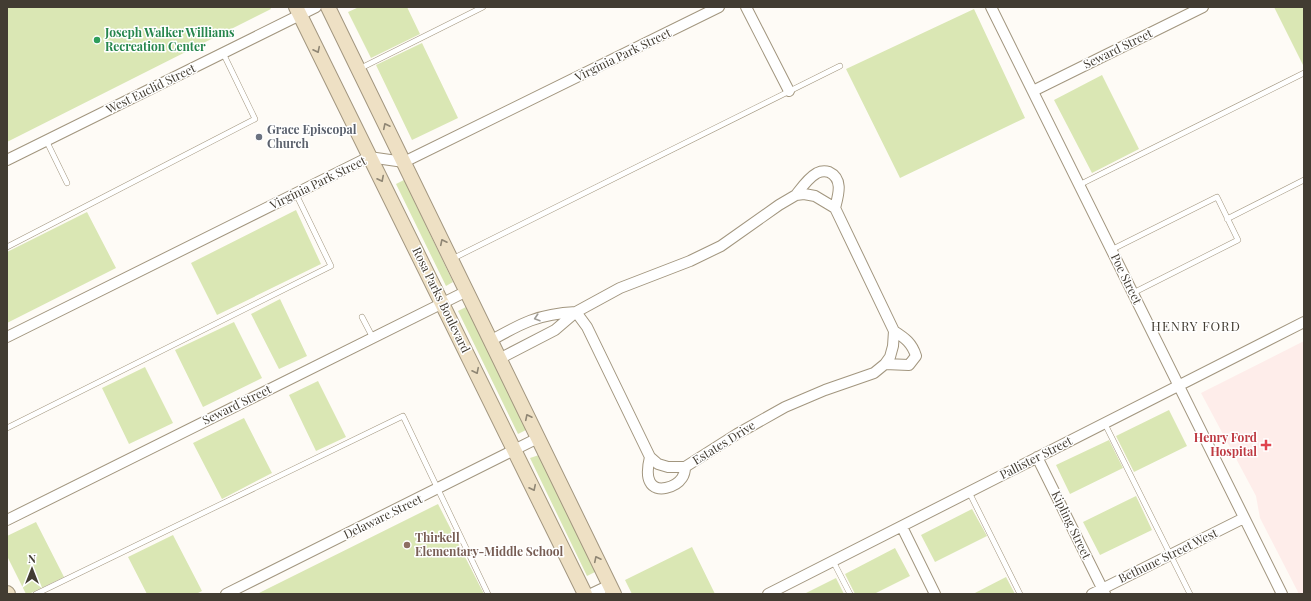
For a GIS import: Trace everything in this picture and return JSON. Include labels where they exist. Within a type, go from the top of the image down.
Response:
[{"type":"street","name":"West Euclid Street","points":[[7,160],[223,53],[298,11],[316,7]]},
{"type":"street","points":[[328,7],[612,589],[591,594]]},
{"type":"street","name":"Virginia Park Street","points":[[7,338],[370,157],[404,162],[719,7]]},
{"type":"street","points":[[746,7],[789,91]]},
{"type":"street","name":"Poe Street","points":[[991,7],[1282,594]]},
{"type":"street","name":"Seward Street","points":[[1033,91],[1203,7]]},
{"type":"street","name":"Rosa Parks Boulevard","points":[[298,11],[585,594]]},
{"type":"street","points":[[499,359],[555,330],[576,312],[620,288],[690,261],[721,246],[796,195],[809,178],[819,171],[827,171],[836,176],[839,185],[835,208]]},
{"type":"street","points":[[796,195],[815,196],[835,208],[894,331],[906,339],[914,348],[916,356],[909,365],[885,364]]},
{"type":"street","name":"Seward Street","points":[[7,520],[442,303],[467,292]]},
{"type":"street","points":[[576,312],[587,327],[650,457],[649,478],[651,484],[664,489],[678,482],[683,477],[686,467]]},
{"type":"street","points":[[490,340],[526,321],[552,313],[576,312]]},
{"type":"street","name":"Pallister Street","points":[[768,594],[1037,457],[1179,387],[1304,322]]},
{"type":"street","name":"Estates Drive","points":[[650,457],[658,464],[668,467],[686,467],[737,434],[785,407],[825,390],[868,377],[885,364],[890,357],[893,346],[894,331]]},
{"type":"street","name":"Delaware Street","points":[[229,593],[538,438]]},
{"type":"street","name":"Kipling Street","points":[[1037,457],[1103,592]]},
{"type":"street","name":"Bethune Street West","points":[[1092,594],[1103,592],[1244,518]]},
{"type":"street","points":[[902,527],[935,594]]},
{"type":"lane","points":[[358,69],[483,7]]},
{"type":"lane","points":[[7,247],[255,119],[223,53]]},
{"type":"lane","points":[[451,259],[840,66]]},
{"type":"lane","points":[[1080,185],[1304,73]]},
{"type":"lane","points":[[46,140],[67,183]]},
{"type":"lane","points":[[1227,219],[1304,180]]},
{"type":"lane","points":[[7,428],[331,266],[296,194]]},
{"type":"lane","points":[[1112,250],[1217,197],[1238,240],[1133,293]]},
{"type":"lane","points":[[362,317],[373,338]]},
{"type":"lane","points":[[36,594],[403,416],[437,490],[488,594]]},
{"type":"lane","points":[[1105,424],[1190,594]]},
{"type":"lane","points":[[969,492],[1020,594]]},
{"type":"lane","points":[[833,561],[850,594]]},
{"type":"shaded area","name":"Henry Ford Hospital","points":[[1304,341],[1304,594],[1299,594],[1260,518],[1256,496],[1201,393]]},
{"type":"green space","points":[[7,7],[270,7],[271,9],[7,142]]},
{"type":"green space","points":[[359,7],[407,7],[420,34],[371,58],[348,12]]},
{"type":"green space","points":[[1274,7],[1304,7],[1304,67]]},
{"type":"green space","points":[[974,9],[1025,118],[900,178],[846,69]]},
{"type":"green space","points":[[422,43],[458,118],[412,140],[376,65]]},
{"type":"green space","points":[[1102,75],[1139,149],[1092,173],[1054,100]]},
{"type":"green space","points":[[404,180],[453,282],[446,286],[396,184]]},
{"type":"green space","points":[[296,210],[321,264],[217,315],[191,263]]},
{"type":"green space","points":[[87,212],[116,268],[7,323],[7,252]]},
{"type":"green space","points":[[280,299],[307,356],[279,369],[251,314]]},
{"type":"green space","points":[[466,307],[526,430],[518,434],[458,311]]},
{"type":"green space","points":[[234,322],[262,378],[203,407],[175,350]]},
{"type":"green space","points":[[145,367],[173,423],[129,444],[102,388]]},
{"type":"green space","points":[[318,381],[346,437],[316,451],[289,395]]},
{"type":"green space","points":[[1169,410],[1187,446],[1134,472],[1116,436]]},
{"type":"green space","points":[[244,418],[272,473],[222,499],[193,443]]},
{"type":"green space","points":[[1109,440],[1123,468],[1070,494],[1056,465]]},
{"type":"green space","points":[[539,455],[595,572],[587,576],[530,458]]},
{"type":"green space","points":[[1136,496],[1152,530],[1100,555],[1083,522]]},
{"type":"green space","name":"Thirkell Elementary-Middle School","points":[[438,504],[484,594],[257,594],[267,589]]},
{"type":"green space","points":[[972,509],[987,536],[935,562],[921,535]]},
{"type":"green space","points":[[36,522],[64,577],[29,594],[26,594],[7,556],[7,536]]},
{"type":"green space","points":[[173,535],[202,591],[196,594],[147,594],[128,557]]},
{"type":"green space","points":[[692,547],[715,594],[632,594],[625,580]]},
{"type":"green space","points":[[895,548],[910,576],[874,594],[855,594],[845,574]]},
{"type":"green space","points":[[1006,577],[1015,594],[973,594]]},
{"type":"green space","points":[[836,578],[844,594],[804,594]]},
{"type":"place","name":"Joseph Walker Williams Recreation Center","points":[[97,40]]},
{"type":"place","name":"Grace Episcopal Church","points":[[259,137]]},
{"type":"place","name":"Henry Ford Hospital","points":[[1266,445]]},
{"type":"place","name":"Thirkell Elementary-Middle School","points":[[407,545]]},
{"type":"district","name":"HENRY FORD","points":[[1196,326]]}]
